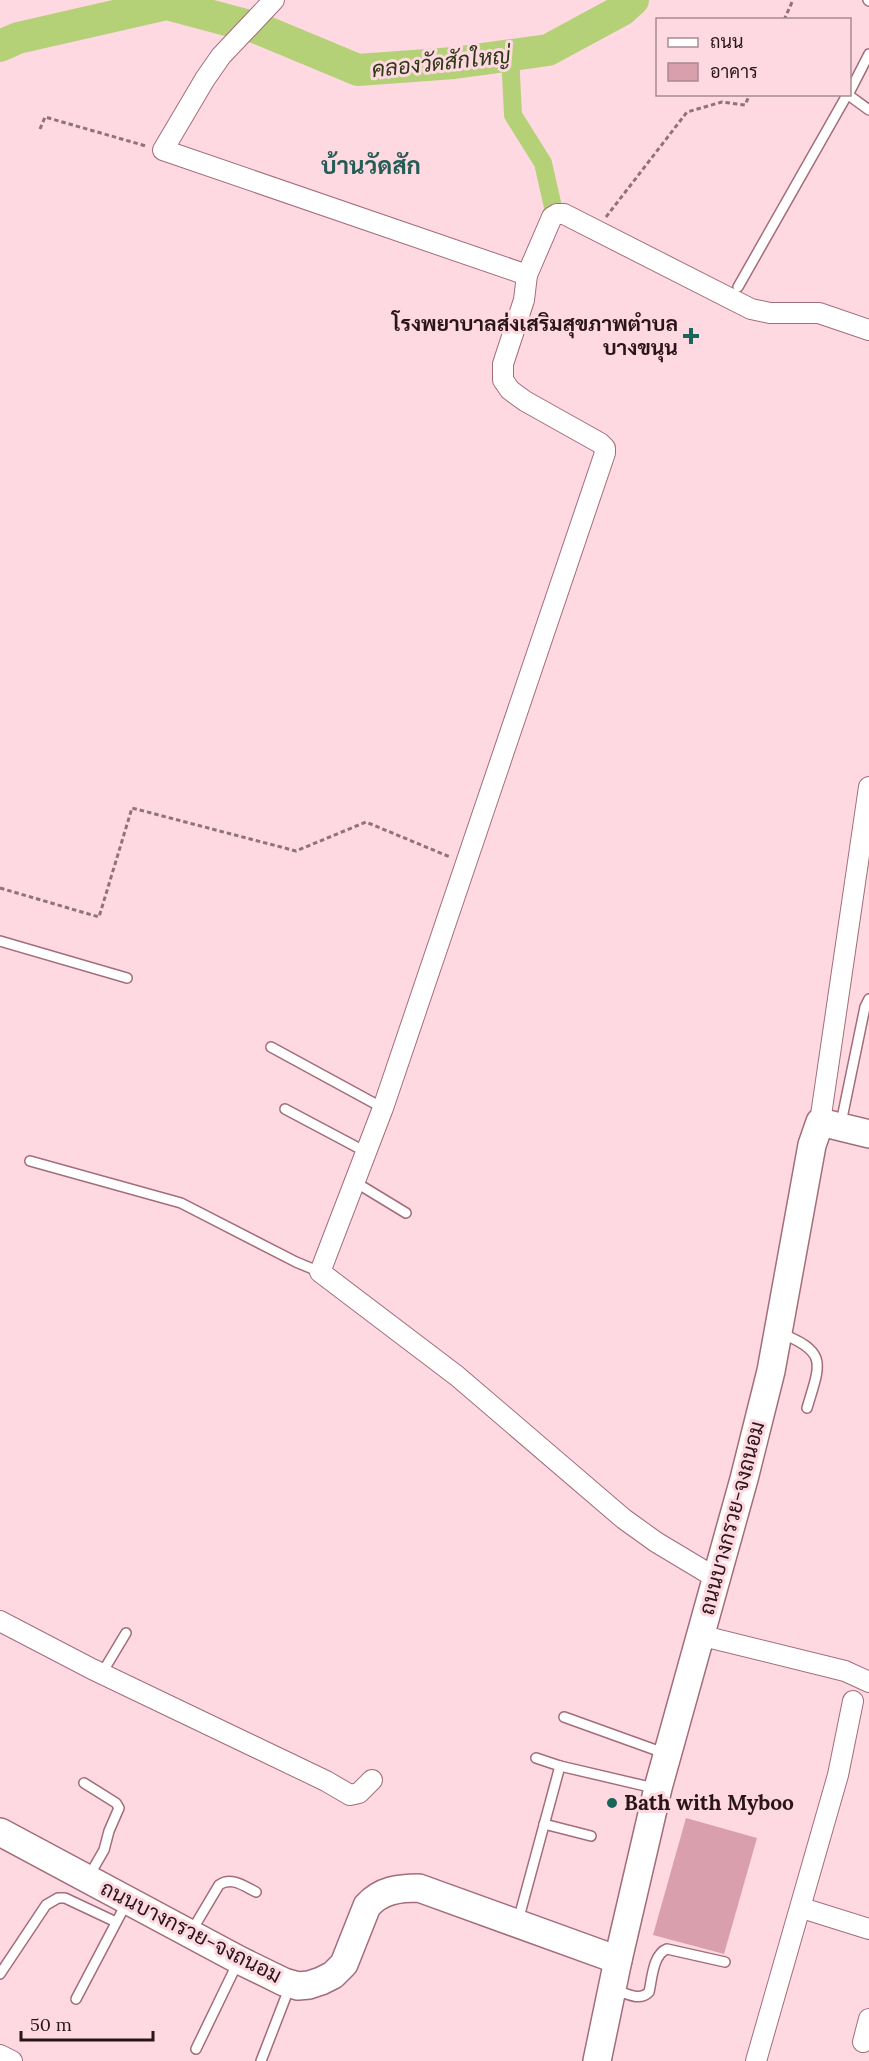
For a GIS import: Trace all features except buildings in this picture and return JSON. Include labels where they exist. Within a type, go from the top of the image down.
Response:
[{"type":"street","points":[[274,0],[221,56],[163,150],[527,275]]},
{"type":"street","points":[[716,1578],[631,1524],[476,1391],[320,1272],[383,1108],[605,453],[600,443],[525,401],[510,390],[503,380],[503,364],[524,300],[527,275],[552,218],[557,214],[564,214],[751,309],[770,313],[819,314],[869,330]]},
{"type":"street","points":[[869,787],[830,1124],[869,1134]]},
{"type":"street","name":"ถนนบางกรวย-จงถนอม","points":[[597,2061],[666,1754],[744,1479],[780,1333],[808,1165],[830,1124]]},
{"type":"street","points":[[0,1620],[102,1673],[305,1770],[350,1795],[359,1793],[372,1780]]},
{"type":"street","points":[[699,1635],[845,1671],[869,1682]]},
{"type":"street","points":[[756,2061],[838,1775],[853,1701]]},
{"type":"street","name":"ถนนบางกรวย-จงถนอม","points":[[0,1832],[88,1878],[122,1911],[190,1934],[239,1960],[298,1986],[309,1985],[333,1975],[344,1964],[367,1906],[374,1898],[398,1888],[419,1888],[618,1960]]},
{"type":"street","points":[[801,1908],[869,1929]]},
{"type":"street","points":[[863,2042],[869,2019]]},
{"type":"street","points":[[0,2055],[12,2061]]},
{"type":"lane","points":[[851,88],[869,54]]},
{"type":"lane","points":[[738,287],[799,176],[847,96]]},
{"type":"lane","points":[[851,96],[869,110]]},
{"type":"lane","points":[[0,941],[127,978]]},
{"type":"lane","points":[[830,1124],[864,1038],[865,1007],[869,999]]},
{"type":"lane","points":[[272,1047],[383,1108]]},
{"type":"lane","points":[[285,1109],[366,1152]]},
{"type":"lane","points":[[30,1161],[181,1203],[320,1272]]},
{"type":"lane","points":[[355,1182],[406,1213]]},
{"type":"lane","points":[[780,1333],[801,1341],[818,1358],[817,1373],[807,1408]]},
{"type":"lane","points":[[102,1673],[126,1633]]},
{"type":"lane","points":[[564,1717],[666,1754]]},
{"type":"lane","points":[[536,1758],[560,1766],[658,1788]]},
{"type":"lane","points":[[517,1923],[560,1766]]},
{"type":"lane","points":[[84,1784],[116,1803],[119,1808],[104,1850],[88,1878]]},
{"type":"lane","points":[[544,1824],[591,1836]]},
{"type":"lane","points":[[190,1934],[219,1885],[225,1881],[231,1880],[256,1892]]},
{"type":"lane","points":[[0,1974],[46,1905],[52,1900],[65,1898],[122,1911],[76,1999]]},
{"type":"lane","points":[[612,1988],[639,1997],[645,1996],[649,1992],[657,1957],[667,1949],[725,1962]]},
{"type":"lane","points":[[196,2049],[239,1960]]},
{"type":"lane","points":[[261,2061],[291,1984]]},
{"type":"path","points":[[785,18],[793,0]]},
{"type":"path","points":[[598,231],[604,219],[687,112],[722,102],[745,105],[749,96]]},
{"type":"path","points":[[40,129],[45,117],[163,150]]},
{"type":"path","points":[[0,888],[99,917],[132,808],[296,851],[366,822],[467,864]]},
{"type":"waterway","name":"คลองวัดสักใหญ่","points":[[0,46],[18,38],[167,4],[257,28],[358,70],[454,63],[548,50],[622,10],[633,0]]},
{"type":"waterway","points":[[510,55],[513,115],[543,163],[553,207]]},
{"type":"place","name":"โรงพยาบาลส่งเสริมสุขภาพตำบล บางขนุน","points":[[691,336]]},
{"type":"place","name":"Bath with Myboo","points":[[612,1803]]},
{"type":"district","name":"บ้านวัดสัก","points":[[371,166]]}]
